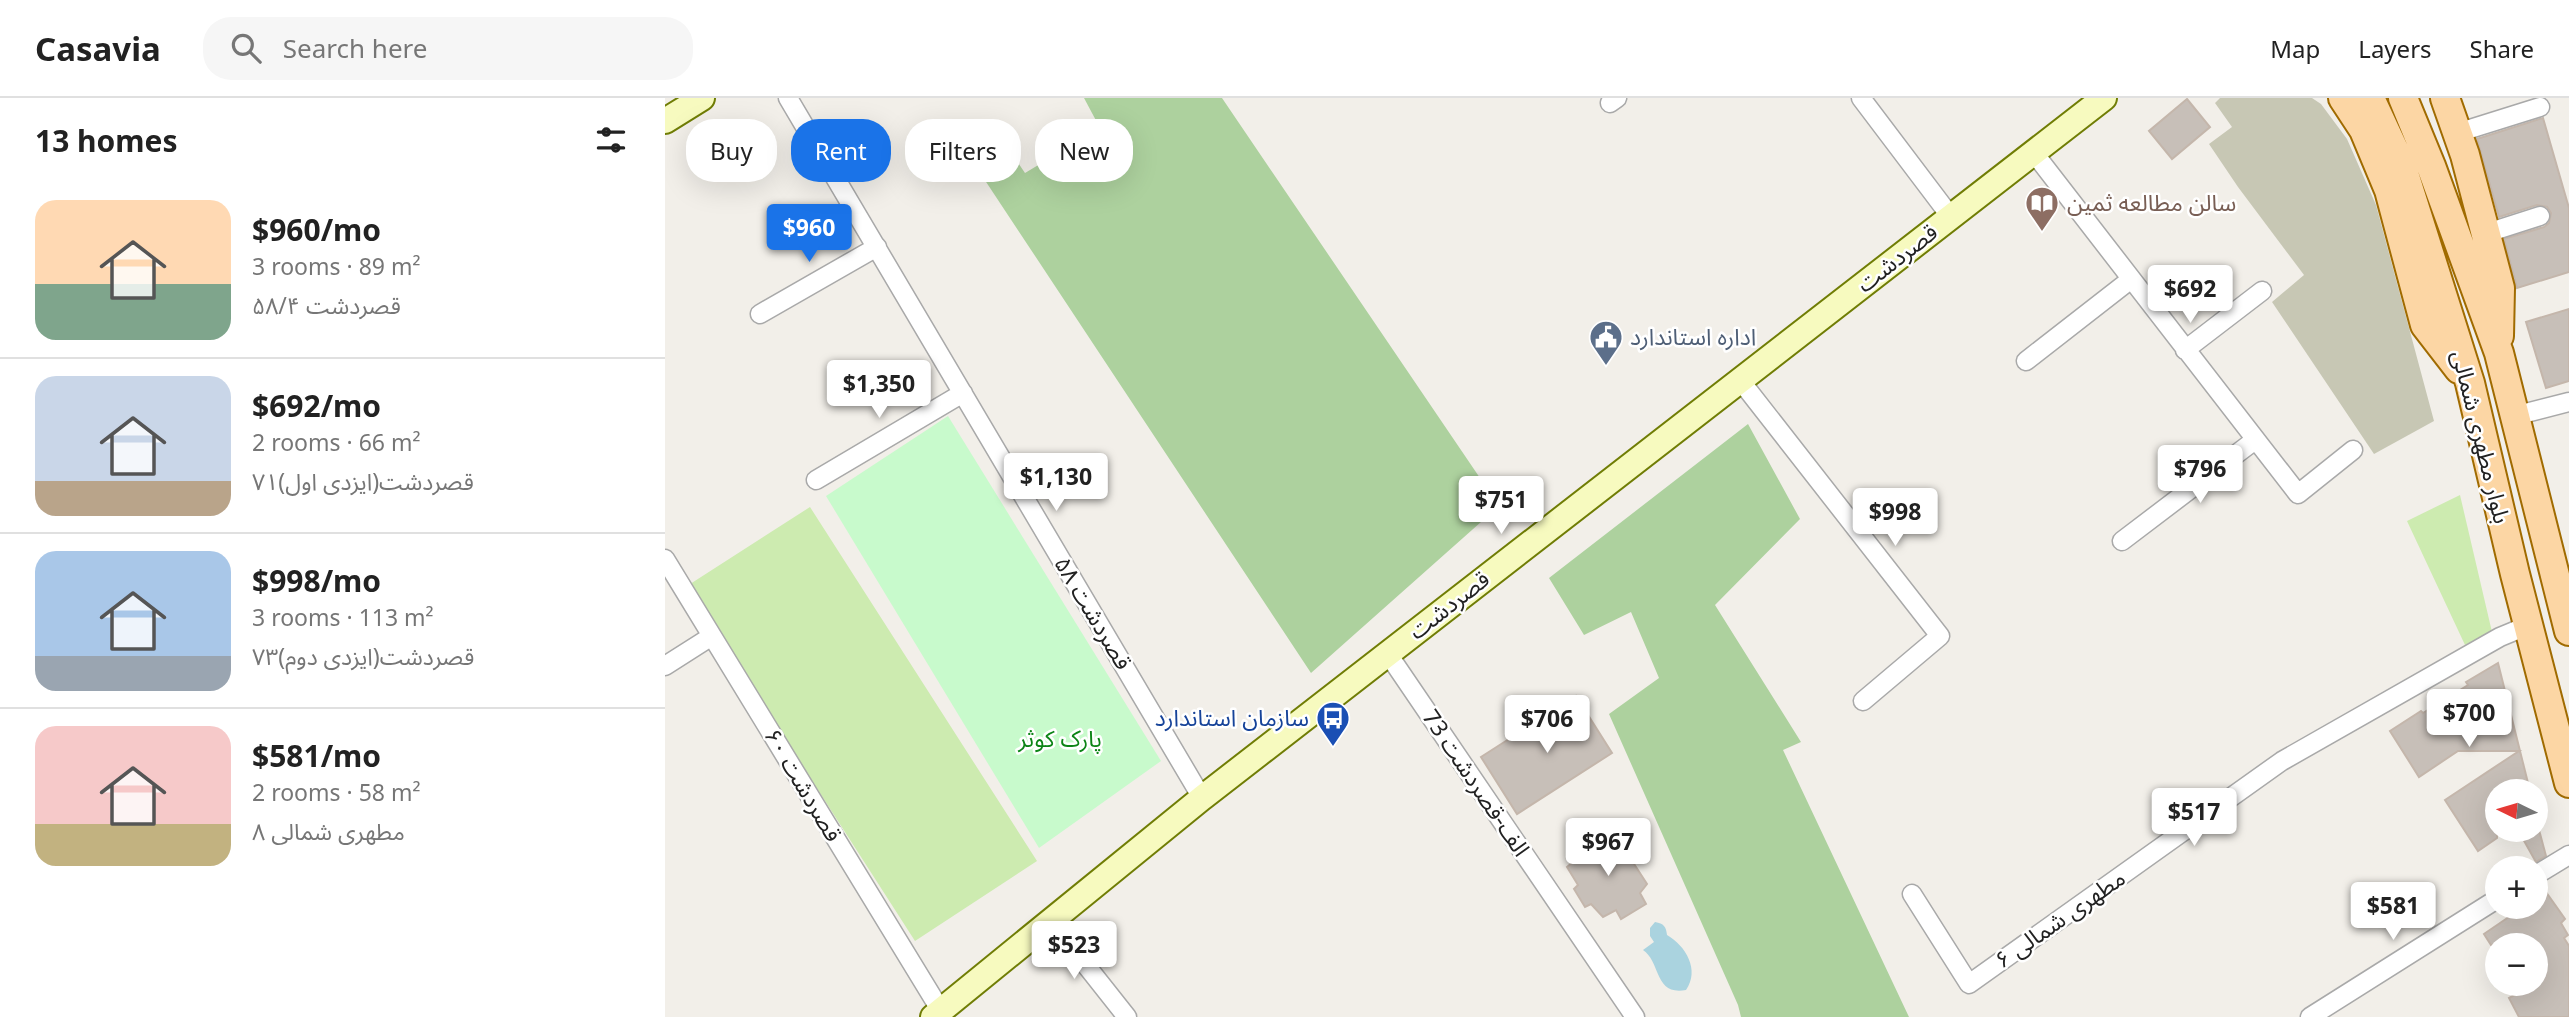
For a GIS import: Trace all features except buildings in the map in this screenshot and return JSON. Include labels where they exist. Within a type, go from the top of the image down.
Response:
[{"type":"main road","points":[[665,121],[702,98]]},
{"type":"main road","name":"قصردشت","points":[[937,1014],[1202,798],[2105,98]]},
{"type":"main road","points":[[2343,98],[2364,131],[2389,190],[2425,325],[2470,383]]},
{"type":"main road","name":"بلوار مطهرى شمالى","points":[[2370,98],[2402,167],[2470,383],[2569,783]]},
{"type":"main road","name":"بلوار مطهرى شمالى","points":[[2403,98],[2431,166],[2499,353],[2514,416],[2565,591],[2569,631]]},
{"type":"main road","points":[[2445,98],[2487,233],[2500,288],[2499,353]]},
{"type":"street","name":"قصردشت ۵۸","points":[[788,98],[1202,798]]},
{"type":"street","points":[[1861,98],[1951,216]]},
{"type":"street","points":[[2456,133],[2540,107]]},
{"type":"street","points":[[2034,153],[2298,494],[2353,450]]},
{"type":"street","points":[[2487,233],[2540,216]]},
{"type":"street","points":[[760,314],[877,247]]},
{"type":"street","points":[[2026,361],[2130,280]]},
{"type":"street","points":[[2185,350],[2262,291]]},
{"type":"street","points":[[1740,380],[1940,636],[1863,701]]},
{"type":"street","points":[[816,480],[963,393]]},
{"type":"street","points":[[2514,416],[2569,402]]},
{"type":"street","points":[[2122,541],[2255,440]]},
{"type":"street","name":"۶۰ قصردشت","points":[[665,559],[937,1014]]},
{"type":"street","name":"۶ مطهری شمالی","points":[[1912,894],[1969,984],[2282,761],[2500,637],[2529,625]]},
{"type":"street","points":[[665,666],[712,636]]},
{"type":"street","name":"73 الف-قصردشت","points":[[1388,654],[1635,1017]]},
{"type":"street","points":[[2548,868],[2569,855]]},
{"type":"street","points":[[2310,1017],[2485,907]]},
{"type":"street","points":[[1051,921],[1127,1017]]},
{"type":"shaded area","points":[[2220,98],[2312,98],[2321,104],[2347,139],[2376,205],[2434,421],[2374,454],[2272,302],[2304,275],[2209,144],[2232,127],[2215,103]]},
{"type":"green space","points":[[1084,98],[1222,98],[1499,506],[1311,673],[986,182],[1021,182],[1021,167],[1025,173],[1035,167],[1035,182],[1133,182],[1133,119],[1095,119]]},
{"type":"green space","name":"پارک کوثر","points":[[948,416],[1161,761],[1039,848],[826,496]]},
{"type":"green space","points":[[1748,424],[1800,519],[1715,605],[1801,742],[1783,750],[1909,1017],[1741,1017],[1609,714],[1659,678],[1631,612],[1584,635],[1549,578]]},
{"type":"green space","points":[[2460,495],[2492,632],[2465,645],[2407,521]]},
{"type":"green space","points":[[810,507],[1037,861],[915,941],[687,586]]},
{"type":"water","points":[[1655,922],[1664,926],[1667,935],[1680,945],[1689,959],[1692,975],[1686,990],[1668,988],[1659,977],[1649,955],[1643,950],[1654,942],[1650,936],[1650,928]]},
{"type":"place","name":"سالن مطالعه ثمین","points":[[2042,233]]},
{"type":"place","name":"اداره استاندارد","points":[[1606,367]]},
{"type":"place","name":"سازمان استاندارد","points":[[1333,748]]}]
